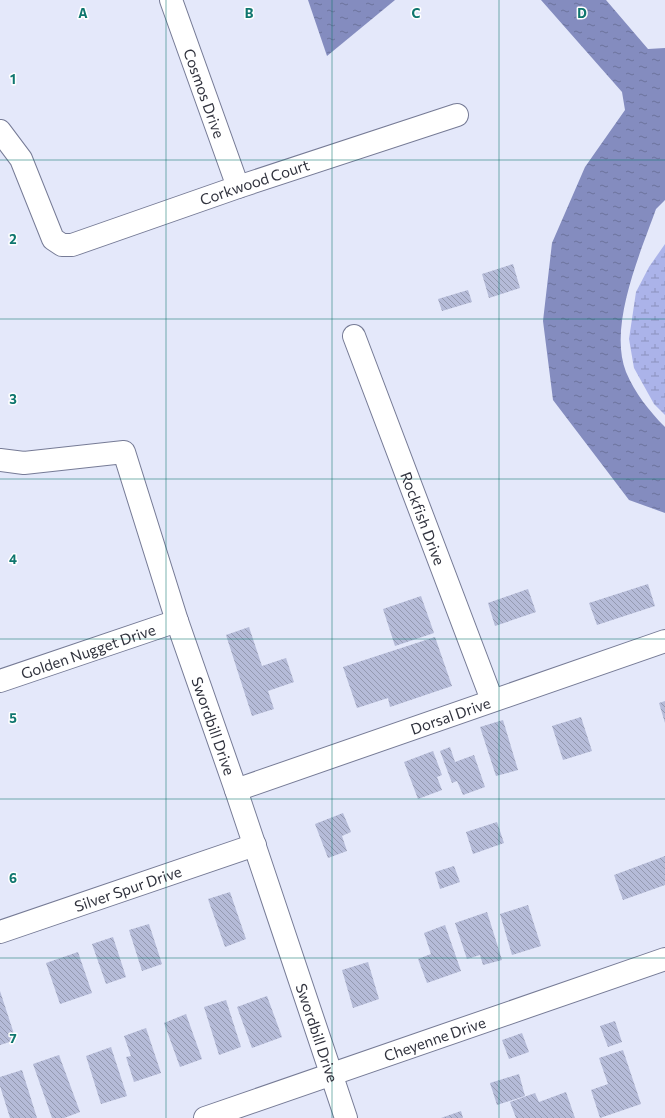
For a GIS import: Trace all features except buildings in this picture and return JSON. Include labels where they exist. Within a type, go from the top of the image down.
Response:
[{"type":"street","name":"Cosmos Drive","points":[[171,0],[238,187]]},
{"type":"street","name":"Corkwood Court","points":[[0,131],[20,159],[53,240],[62,245],[72,245],[238,187],[456,115]]},
{"type":"street","name":"Rockfish Drive","points":[[354,336],[492,700]]},
{"type":"street","name":"Swordbill Drive","points":[[0,460],[24,463],[124,452],[177,621],[255,845],[330,1076],[346,1118]]},
{"type":"street","name":"Golden Nugget Drive","points":[[0,681],[177,621]]},
{"type":"street","name":"Dorsal Drive","points":[[236,790],[665,641]]},
{"type":"street","name":"Silver Spur Drive","points":[[0,932],[255,845]]},
{"type":"street","name":"Cheyenne Drive","points":[[205,1118],[665,960]]},
{"type":"green space","points":[[665,244],[665,415],[654,404],[634,368],[629,339],[636,292],[649,267]]},
{"type":"water","points":[[308,0],[395,0],[327,56]]},
{"type":"water","points":[[541,0],[606,0],[648,49],[665,48],[665,200],[656,209],[628,290],[623,312],[621,354],[626,372],[634,387],[653,415],[665,427],[665,513],[629,500],[553,400],[543,321],[552,243],[585,167],[625,110],[622,92]]}]
